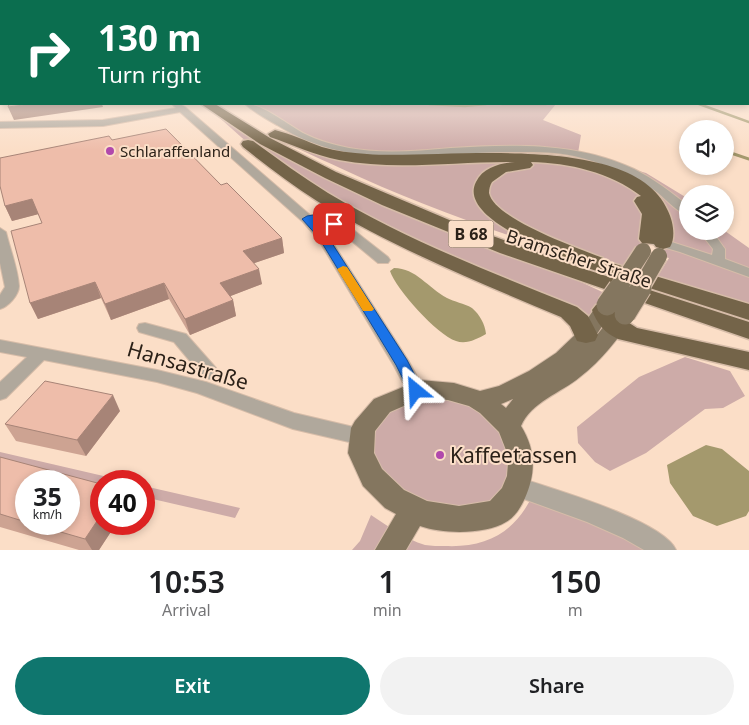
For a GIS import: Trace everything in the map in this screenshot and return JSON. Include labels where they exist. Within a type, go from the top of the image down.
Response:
[{"type":"highway","points":[[206,105],[250,145],[295,180],[353,216],[449,263],[569,312],[580,322],[586,335]]},
{"type":"highway","name":"B 68","points":[[207,105],[272,146],[349,184],[420,214],[534,257],[749,331]]},
{"type":"highway","name":"Bramscher Straße","points":[[225,105],[285,142],[364,180],[438,210],[524,242],[749,312]]},
{"type":"highway","points":[[268,132],[331,154],[359,158],[422,160],[513,156],[582,163],[626,179],[643,190],[656,202],[663,214],[665,227],[653,247]]},
{"type":"highway","points":[[618,271],[546,242],[495,214],[484,203],[480,192],[485,179],[502,168],[532,164],[570,166],[599,172],[623,183],[640,196],[651,214],[653,247]]},
{"type":"highway","points":[[612,314],[632,336],[749,361]]},
{"type":"main road","points":[[508,426],[519,406],[571,373],[603,344],[612,314],[653,247]]},
{"type":"main road","points":[[478,401],[495,398],[521,385],[556,363],[612,314]]},
{"type":"main road","points":[[444,389],[467,395],[478,401],[488,406],[508,426],[517,442],[522,465],[517,487],[503,508],[481,522],[452,528],[423,525],[398,514],[379,498],[366,478],[360,457],[362,436],[370,419],[383,405],[401,395],[416,391],[444,389]]},
{"type":"main road","points":[[390,550],[409,518]]},
{"type":"street","points":[[251,105],[309,139],[352,151],[412,154],[529,148],[553,150],[596,158],[630,170],[645,178],[679,204]]},
{"type":"street","points":[[0,125],[85,128],[151,118],[179,106],[307,219],[323,237],[402,364],[416,391]]},
{"type":"street","points":[[307,219],[320,217],[347,231],[383,260]]},
{"type":"street","points":[[0,232],[12,287],[10,293],[0,304]]},
{"type":"street","points":[[712,240],[719,249],[718,261]]},
{"type":"street","points":[[653,247],[718,261],[749,273]]},
{"type":"street","points":[[144,328],[180,338],[210,373]]},
{"type":"street","name":"Hansastraße","points":[[0,346],[157,376],[200,387],[293,421],[362,436]]},
{"type":"street","points":[[0,393],[41,353]]},
{"type":"street","points":[[517,487],[621,526],[664,550]]},
{"type":"shaded area","points":[[205,105],[209,105],[272,146],[515,251],[613,297],[586,335],[580,322],[353,215],[250,145]]},
{"type":"shaded area","points":[[251,105],[555,105],[543,120],[581,135],[578,153],[553,150],[389,154],[337,148],[286,127]]},
{"type":"shaded area","points":[[268,132],[331,154],[531,156],[599,172],[623,183],[640,196],[651,214],[649,239],[643,251],[618,271],[512,236],[408,198],[313,155]]},
{"type":"shaded area","points":[[611,163],[646,173],[679,193],[679,240],[734,240],[734,237],[749,248],[749,312],[654,282],[669,258],[659,256],[663,243],[663,214]]},
{"type":"shaded area","points":[[394,268],[409,271],[440,294],[472,308],[482,320],[486,334],[468,342],[456,341],[448,337],[428,321],[400,289],[390,271]]},
{"type":"shaded area","points":[[685,357],[730,371],[745,396],[723,408],[705,409],[646,453],[610,471],[595,462],[578,443],[577,427],[639,377]]},
{"type":"shaded area","points":[[419,397],[462,401],[498,425],[512,462],[508,482],[495,501],[453,518],[376,474],[372,439],[378,423],[389,412]]},
{"type":"shaded area","points":[[706,445],[722,449],[749,471],[749,511],[746,516],[717,526],[693,516],[670,483],[667,465]]},
{"type":"shaded area","points":[[0,452],[78,470],[26,470],[0,464]]},
{"type":"shaded area","points":[[80,471],[90,473],[90,484],[80,482]]},
{"type":"shaded area","points":[[155,489],[240,508],[235,518],[155,500]]},
{"type":"shaded area","points":[[534,492],[656,550],[352,550],[360,541],[371,515],[404,536],[425,545],[460,546],[488,540],[510,527],[527,506]]},
{"type":"building","points":[[166,129],[221,185],[227,183],[282,238],[243,251],[259,269],[220,283],[233,300],[185,319],[164,283],[105,304],[95,282],[30,303],[11,231],[42,223],[32,199],[5,206],[0,186],[0,158],[109,136],[112,140]]},
{"type":"building","points":[[45,381],[113,395],[77,440],[5,424]]},
{"type":"building","points":[[0,457],[49,470],[15,470],[15,519],[0,514]]},
{"type":"building","points":[[80,478],[90,481],[90,532],[85,539],[71,535],[80,535]]},
{"type":"waterway","points":[[447,105],[476,105]]},
{"type":"waterway","points":[[702,105],[749,122]]},
{"type":"waterway","points":[[734,154],[749,159]]},
{"type":"slow traffic","points":[[343,269],[368,309]]},
{"type":"place","name":"Schlaraffenland","points":[[110,151]]},
{"type":"place","name":"Kaffeetassen","points":[[440,455]]},
{"type":"route","points":[[334,224],[320,217],[307,219],[323,237],[402,364],[416,391]]}]
